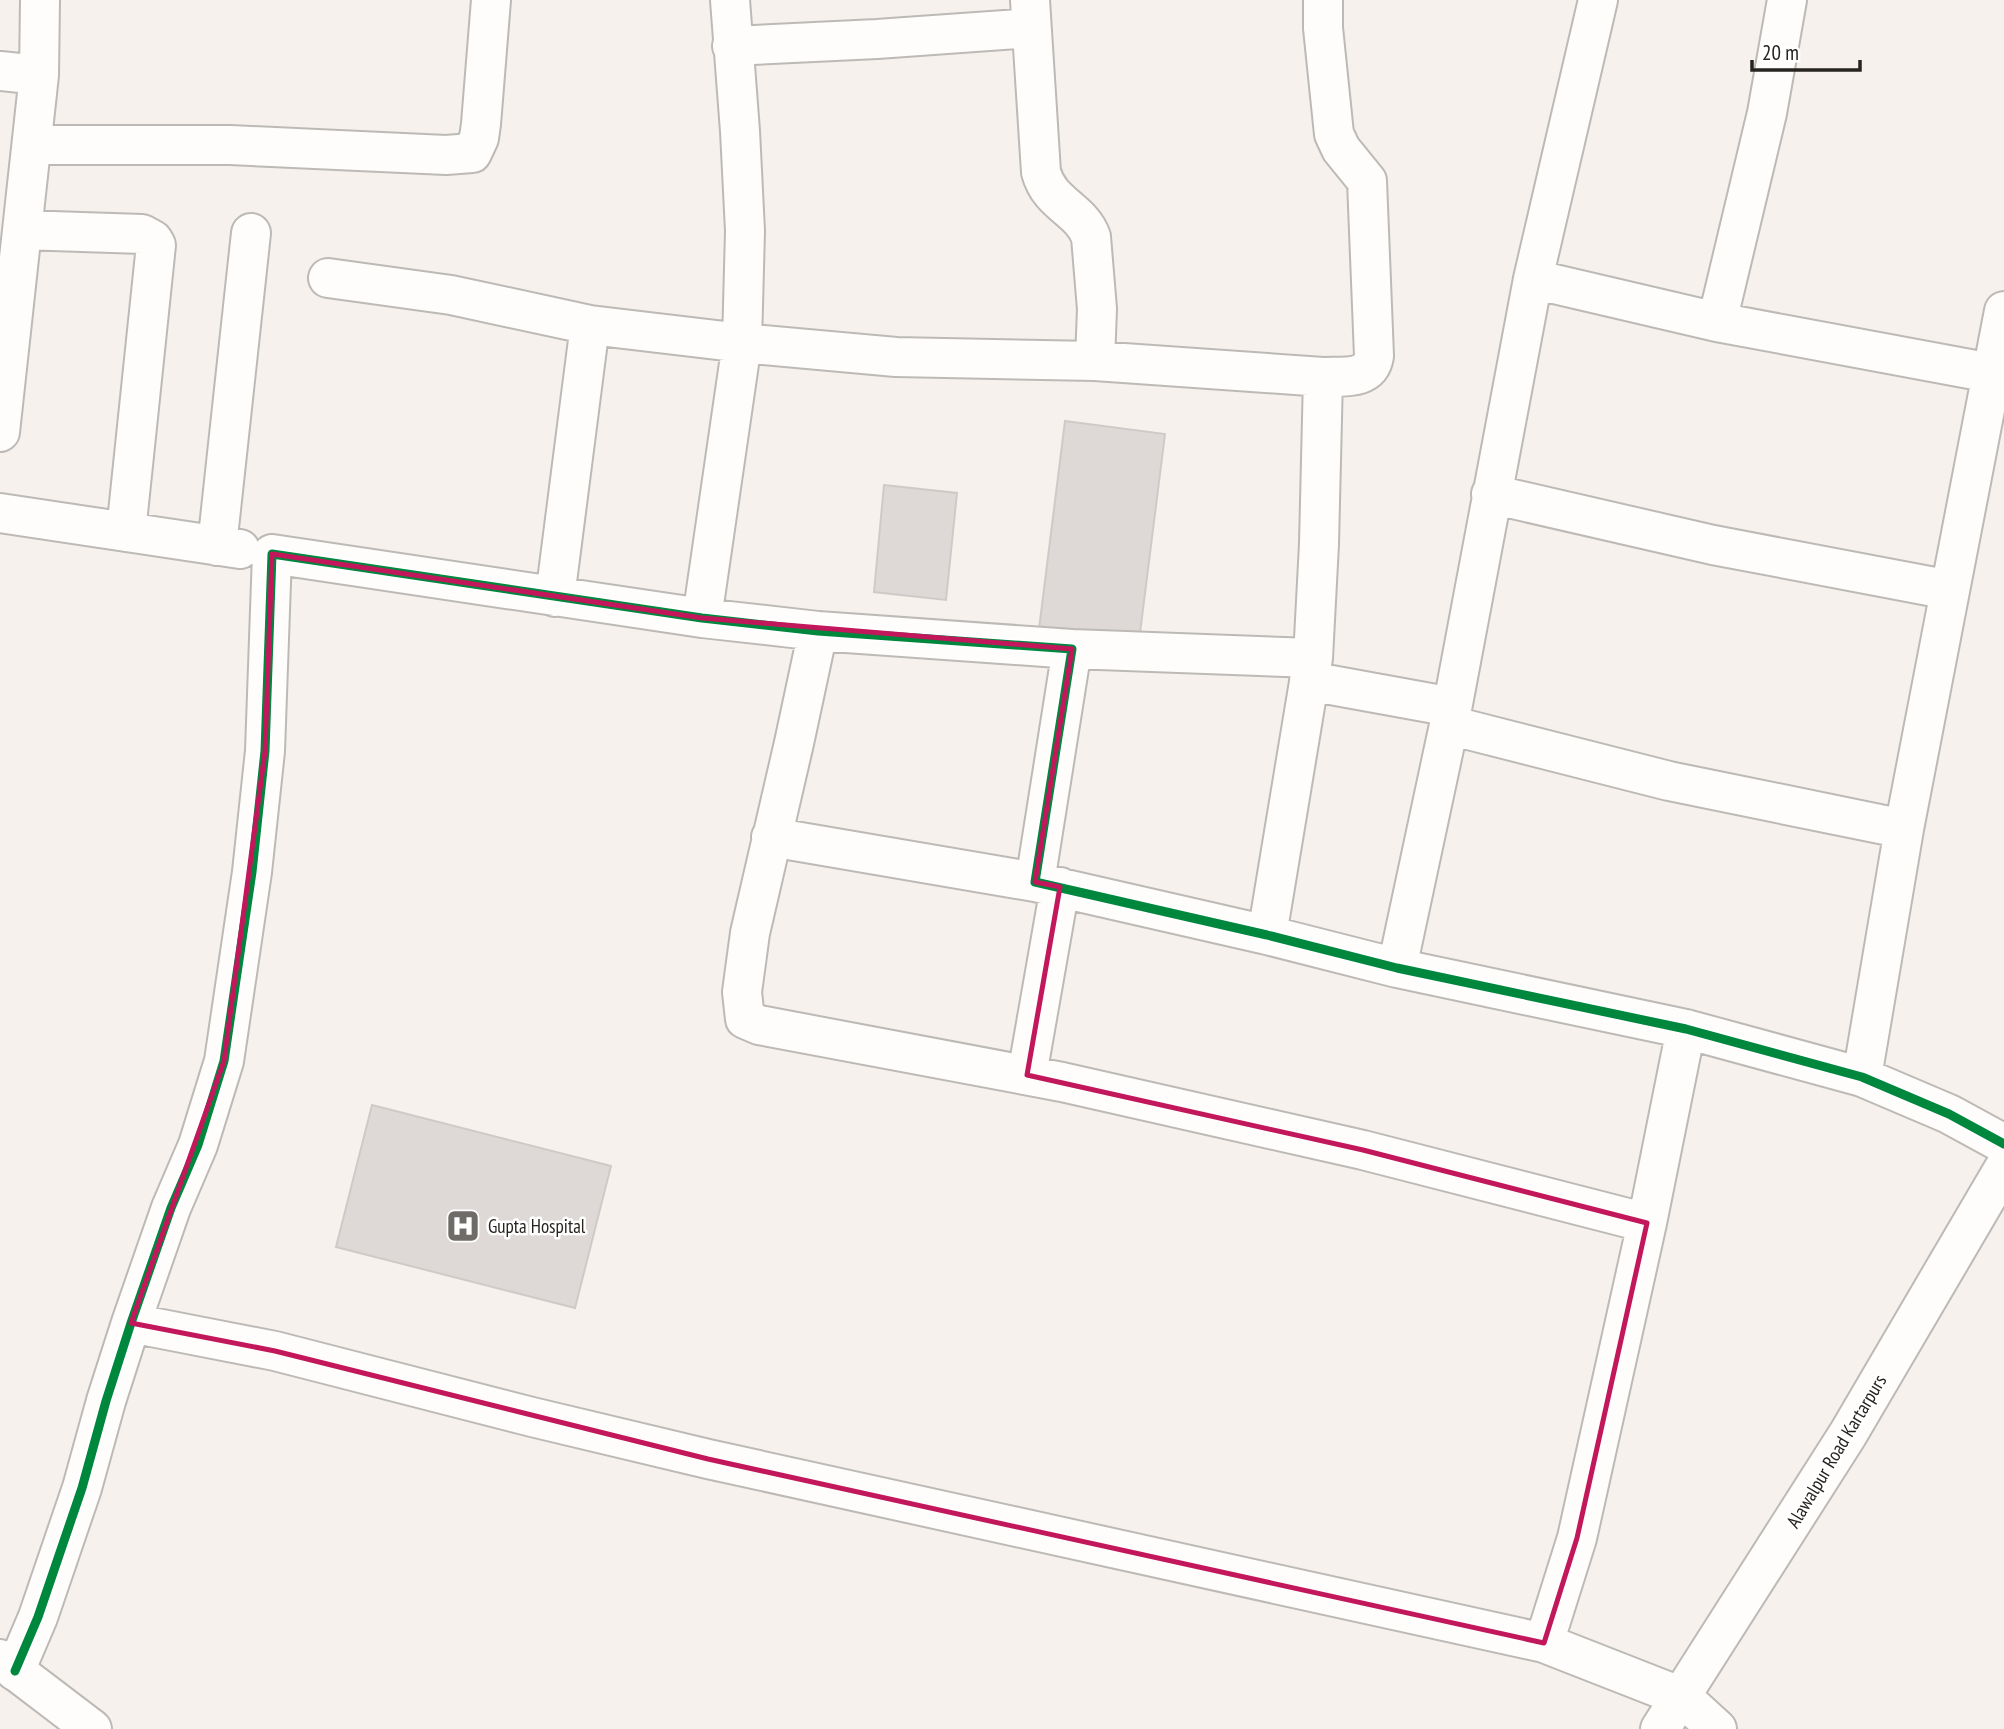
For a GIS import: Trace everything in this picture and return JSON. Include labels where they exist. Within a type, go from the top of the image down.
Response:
[{"type":"street","points":[[0,432],[13,246],[32,145],[39,75],[40,0]]},
{"type":"street","points":[[32,145],[230,145],[446,155],[472,153],[479,138],[481,124],[491,0]]},
{"type":"street","points":[[702,618],[742,343],[745,231],[730,0]]},
{"type":"street","points":[[328,278],[452,295],[590,325],[742,343],[896,357],[1095,360],[1323,377],[1365,373],[1370,369],[1374,356],[1367,181],[1341,149],[1334,134],[1324,39],[1323,0]]},
{"type":"street","points":[[1397,968],[1451,716],[1533,279],[1598,0]]},
{"type":"street","points":[[1717,321],[1767,113],[1787,0]]},
{"type":"street","points":[[732,47],[877,39],[1030,14],[1044,183],[1049,192],[1087,227],[1091,237],[1097,309],[1095,360]]},
{"type":"street","points":[[0,71],[39,75]]},
{"type":"street","points":[[217,545],[251,233]]},
{"type":"street","points":[[13,246],[142,234],[148,236],[156,245],[126,532]]},
{"type":"street","points":[[1533,279],[1717,321],[1991,373]]},
{"type":"street","points":[[1862,1077],[1904,829],[2004,310]]},
{"type":"street","points":[[555,597],[590,325]]},
{"type":"street","points":[[1267,935],[1311,670],[1320,544],[1323,377]]},
{"type":"street","points":[[1492,494],[1713,545],[1950,590]]},
{"type":"street","points":[[0,513],[702,618],[817,631],[1072,649],[1311,670],[1451,716],[1669,781],[1904,829]]},
{"type":"street","points":[[92,1729],[8,1665],[37,1617],[82,1488],[131,1323],[171,1208],[198,1145],[224,1061],[252,872],[265,751],[272,554]]},
{"type":"street","points":[[817,631],[750,933],[742,992],[746,1019],[759,1025],[1027,1074],[1363,1150],[1647,1223]]},
{"type":"street","points":[[1027,1074],[1072,649]]},
{"type":"street","points":[[771,837],[1048,885],[1397,968],[1686,1029],[1862,1077],[1949,1114],[2004,1144]]},
{"type":"street","points":[[1544,1643],[1577,1538],[1647,1223],[1686,1029]]},
{"type":"street","name":"Alawalpur Road Kartarpurs","points":[[1660,1729],[1848,1434],[2004,1168]]},
{"type":"street","points":[[131,1323],[275,1351],[708,1460],[1544,1643],[1682,1697],[1717,1729]]},
{"type":"highlighted area","points":[[272,554],[702,618],[1072,649],[1035,882],[1060,887],[1027,1075],[1363,1150],[1647,1223],[1577,1538],[1544,1643],[708,1459],[275,1351],[131,1323],[224,1061],[265,751]]},
{"type":"building","points":[[1065,421],[1165,434],[1139,641],[1039,629]]},
{"type":"building","points":[[884,485],[957,493],[946,600],[874,592]]},
{"type":"building","points":[[372,1105],[611,1166],[575,1308],[336,1247]]},
{"type":"cycle path","points":[[15,1671],[38,1617],[82,1488],[131,1323],[171,1208],[198,1145],[224,1061],[252,872],[265,751],[272,554],[702,618],[818,631],[1072,649],[1035,882],[1397,968],[1686,1029],[1862,1077],[1949,1114],[2004,1144]]},
{"type":"place","name":"Gupta Hospital","points":[[463,1226]]}]
